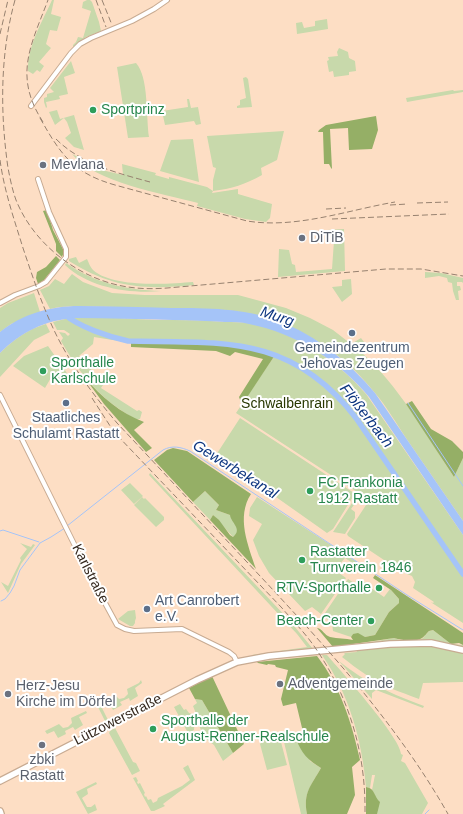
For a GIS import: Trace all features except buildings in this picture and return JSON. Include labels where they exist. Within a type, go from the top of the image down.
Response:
[{"type":"main road","name":"Lützowerstraße","points":[[0,781],[197,680],[237,662],[269,656],[407,643],[431,643],[463,650]]},
{"type":"street","points":[[31,106],[71,53],[80,44],[132,21],[167,0]]},
{"type":"street","points":[[0,303],[46,282],[66,255],[66,249],[38,179]]},
{"type":"street","name":"Karlstraße","points":[[0,395],[67,530],[114,620],[119,626],[125,629],[140,631],[155,629],[182,629],[229,652],[234,656],[237,662]]},
{"type":"green space","points":[[52,0],[54,0],[51,14],[61,17],[57,31],[50,30],[46,44],[51,48],[39,62],[44,66],[40,72],[37,70],[33,74],[28,71],[30,53],[36,35]]},
{"type":"green space","points":[[87,0],[92,2],[101,31],[86,37],[73,47],[78,37],[83,38],[91,11],[82,8],[83,2]]},
{"type":"green space","points":[[327,19],[328,29],[297,34],[296,23],[302,22],[304,28],[315,26],[315,21]]},
{"type":"green space","points":[[339,48],[348,52],[349,58],[355,61],[356,71],[349,72],[349,75],[334,77],[333,71],[329,72],[327,61],[329,60],[328,57],[338,56],[337,52]]},
{"type":"green space","points":[[71,61],[75,73],[64,77],[68,94],[59,96],[60,99],[46,102],[46,108],[44,98],[47,97],[47,94],[54,92],[50,88]]},
{"type":"green space","points":[[136,63],[140,69],[145,88],[149,137],[128,138],[117,67]]},
{"type":"green space","points":[[246,77],[248,79],[252,107],[237,108],[237,106],[240,105],[240,100],[246,98],[243,78]]},
{"type":"green space","points":[[453,90],[463,90],[463,92],[407,102],[406,98]]},
{"type":"green space","points":[[187,99],[189,99],[191,108],[198,107],[201,124],[196,125],[194,121],[165,125],[162,111],[188,107]]},
{"type":"green space","points":[[57,110],[60,119],[74,115],[84,150],[74,147],[65,138],[71,133],[64,118],[55,125],[49,112]]},
{"type":"green space","points":[[376,116],[378,130],[372,149],[349,150],[348,128],[330,129],[332,169],[329,164],[324,164],[323,132],[318,132],[319,130],[326,125]]},
{"type":"green space","points":[[284,131],[277,160],[261,168],[262,175],[238,186],[213,191],[213,180],[216,168],[213,167],[207,136]]},
{"type":"green space","points":[[193,139],[199,182],[160,171],[171,140]]},
{"type":"green space","points":[[72,154],[106,171],[123,175],[122,164],[156,173],[155,175],[169,179],[169,177],[207,187],[213,191],[212,193],[238,189],[238,194],[272,204],[270,218],[266,222],[245,219],[197,206],[198,203],[130,186],[96,172],[82,164]]},
{"type":"green space","points":[[47,210],[53,230],[64,252],[62,257],[56,251],[56,244],[43,211]]},
{"type":"green space","points":[[344,229],[345,271],[278,277],[279,249],[289,250],[292,264],[295,265],[296,272],[332,269],[334,241],[333,232],[328,232],[327,230]]},
{"type":"green space","points":[[56,256],[60,260],[44,280],[38,284],[36,278],[37,272],[46,267]]},
{"type":"green space","points":[[76,257],[79,263],[87,259],[93,270],[102,276],[114,280],[141,284],[193,282],[194,285],[176,287],[144,287],[114,282],[85,270],[69,261],[69,259]]},
{"type":"green space","points":[[66,263],[88,276],[111,284],[135,289],[161,291],[149,292],[110,288],[75,273],[65,265]]},
{"type":"green space","points":[[425,272],[441,273],[463,278],[463,283],[457,282],[457,286],[460,286],[461,290],[458,291],[459,300],[456,300],[452,283],[448,282],[447,278],[439,276],[425,278]]},
{"type":"green space","points":[[72,274],[83,282],[112,293],[145,295],[238,295],[286,308],[310,318],[333,330],[351,344],[361,338],[367,346],[360,351],[387,379],[411,411],[454,477],[463,458],[463,521],[379,398],[360,376],[327,347],[309,336],[269,319],[226,310],[79,306],[50,309],[40,290],[49,286],[55,279],[64,284]]},
{"type":"green space","points":[[351,279],[352,294],[342,302],[332,287],[342,286],[342,280]]},
{"type":"green space","points":[[34,293],[40,312],[11,324],[0,332],[0,308],[8,303]]},
{"type":"green space","points":[[102,317],[248,323],[281,333],[313,349],[342,370],[366,394],[463,535],[463,572],[357,417],[331,388],[302,367],[270,352],[232,343],[207,341],[131,342],[94,337],[93,344],[79,356],[98,377],[105,382],[101,388],[137,411],[139,410],[142,412],[140,419],[135,419],[111,403],[101,394],[84,376],[68,354],[61,341],[63,338],[59,332],[65,333],[68,336],[70,334],[64,330],[57,330],[53,322],[69,318]]},
{"type":"green space","points":[[46,324],[50,332],[34,340],[0,377],[0,353],[21,336]]},
{"type":"green space","points":[[131,342],[231,343],[247,346],[275,355],[242,405],[239,397],[263,359],[235,352],[230,356],[216,351],[131,347]]},
{"type":"green space","name":"Sporthalle Karlschule","points":[[48,346],[69,376],[64,383],[52,376],[45,388],[13,366],[24,356]]},
{"type":"green space","name":"Schwalbenrain","points":[[275,355],[309,374],[328,389],[355,418],[463,575],[463,623],[432,603],[431,602],[434,602],[413,588],[415,582],[412,576],[402,572],[348,536],[347,534],[368,502],[357,495],[359,491],[357,492],[236,413]]},
{"type":"green space","points":[[85,378],[112,404],[127,414],[144,422],[134,430],[152,448],[146,452],[104,404]]},
{"type":"green space","points":[[412,401],[431,429],[452,441],[463,452],[463,458],[454,477],[406,404]]},
{"type":"green space","points":[[240,418],[354,493],[333,529],[327,533],[216,455]]},
{"type":"green space","points":[[173,448],[187,451],[251,494],[244,512],[244,522],[247,541],[256,569],[210,520],[213,515],[233,537],[236,534],[237,529],[230,515],[216,510],[219,505],[205,491],[193,502],[154,460],[167,450]]},
{"type":"green space","points":[[150,473],[290,621],[313,649],[253,657],[252,655],[307,647],[297,634],[149,475]]},
{"type":"green space","points":[[130,483],[143,496],[134,504],[121,490]]},
{"type":"green space","points":[[205,491],[219,505],[216,510],[230,515],[238,529],[237,534],[233,537],[213,515],[210,520],[193,502]]},
{"type":"green space","points":[[142,497],[144,499],[145,498],[164,517],[164,520],[156,527],[134,505]]},
{"type":"green space","points":[[257,497],[368,569],[366,572],[345,558],[339,565],[339,573],[346,578],[321,614],[312,607],[305,611],[269,573],[259,556],[253,540],[262,524],[249,516],[250,508]]},
{"type":"green space","points":[[356,497],[356,502],[351,509],[355,512],[355,518],[345,534],[333,532]]},
{"type":"green space","points":[[20,543],[31,547],[33,544],[35,545],[21,564],[8,593],[1,582],[8,586],[21,560],[20,558],[27,549]]},
{"type":"green space","points":[[375,575],[463,633],[463,645],[459,643],[451,644],[433,630],[429,631],[419,640],[408,641],[394,638],[333,647],[317,628],[328,636],[336,638],[353,640],[351,637],[353,634],[358,633],[365,637],[375,635],[389,612],[399,603],[399,599],[391,590],[373,578]]},
{"type":"green space","points":[[348,579],[360,587],[360,583],[362,584],[365,582],[369,584],[368,586],[384,597],[390,589],[399,599],[399,603],[389,612],[375,635],[365,637],[353,634],[351,637],[333,631],[332,623],[323,616]]},
{"type":"green space","points":[[135,610],[136,618],[133,626],[130,626],[118,619],[128,611]]},
{"type":"green space","points":[[433,630],[451,644],[463,645],[463,648],[419,641],[366,643],[394,638],[403,641],[419,640],[429,631]]},
{"type":"green space","points":[[425,645],[463,653],[463,682],[423,683],[419,699],[378,682],[342,657],[345,654],[344,653],[357,652],[356,650],[391,646]]},
{"type":"green space","points":[[322,655],[327,655],[369,704],[391,734],[401,754],[403,755],[401,761],[405,763],[428,803],[422,814],[377,814],[376,798],[372,790],[375,775],[372,775],[370,788],[366,787],[361,752],[353,718],[340,685]]},
{"type":"green space","points":[[317,656],[339,692],[349,719],[360,760],[352,767],[355,795],[347,814],[307,814],[307,795],[321,768],[306,756],[296,739],[303,732],[296,703],[283,706],[281,699],[288,670],[276,667],[275,665],[267,665],[257,662]]},
{"type":"green space","points":[[339,661],[369,682],[424,706],[423,708],[376,690],[372,693],[372,699]]},
{"type":"green space","points":[[212,676],[244,744],[233,753],[202,700],[195,699],[189,688]]},
{"type":"green space","points":[[141,680],[142,683],[135,688],[138,696],[130,701],[129,698],[120,702],[122,705],[113,710],[109,702],[101,706],[109,722],[106,723],[96,703],[104,701],[115,695],[119,699],[124,698],[128,694],[127,689],[139,683]]},
{"type":"green space","points":[[195,699],[202,700],[233,753],[223,761],[214,745],[206,739],[199,726],[193,706],[197,703]]},
{"type":"green space","points":[[180,704],[184,710],[186,709],[189,713],[195,715],[194,730],[188,733],[174,707]]},
{"type":"green space","points":[[86,711],[87,713],[79,717],[83,725],[75,730],[73,727],[65,731],[66,734],[58,738],[54,731],[47,734],[45,731],[59,724],[63,728],[68,727],[72,723],[71,718]]},
{"type":"green space","points":[[115,728],[133,762],[136,763],[140,771],[132,775],[109,733]]},
{"type":"green space","points":[[303,732],[310,761],[321,768],[307,795],[307,814],[301,814],[284,742],[292,734]]},
{"type":"green space","points":[[260,738],[281,742],[287,765],[267,770],[260,744]]},
{"type":"green space","points":[[188,765],[195,780],[163,804],[165,806],[151,811],[133,778],[136,777],[138,784],[140,783],[145,793],[145,797],[146,796],[148,800],[151,799],[153,803],[157,801],[158,798],[182,786],[190,780],[183,768]]},
{"type":"green space","points":[[96,782],[97,784],[87,789],[88,794],[82,798],[87,807],[91,807],[95,804],[97,810],[88,814],[76,792]]},
{"type":"green space","points":[[366,787],[373,791],[380,802],[377,814],[366,814]]},
{"type":"water","points":[[79,306],[198,308],[239,311],[252,313],[279,321],[306,334],[332,351],[375,393],[463,521],[463,535],[369,397],[330,360],[315,350],[283,334],[266,328],[237,322],[75,318],[54,321],[34,328],[16,339],[0,353],[0,332],[18,320],[48,309]]},
{"type":"waterway","name":"Flößerbach","points":[[64,314],[70,319],[86,327],[103,334],[128,341],[225,344],[253,349],[280,357],[306,371],[331,391],[356,418],[463,574]]},
{"type":"waterway","points":[[408,403],[463,486]]},
{"type":"waterway","name":"Gewerbekanal","points":[[67,526],[163,450],[173,447],[183,448],[190,451],[407,595],[463,630]]},
{"type":"waterway","name":"Gewerbekanal","points":[[1,601],[10,593],[20,570],[40,543],[65,528]]},
{"type":"waterway","points":[[0,531],[3,530],[39,542]]},
{"type":"waterway","points":[[425,814],[429,810]]},
{"type":"railway","points":[[0,34],[8,0]]},
{"type":"railway","points":[[15,0],[6,41],[3,83],[5,147],[11,184],[16,200],[34,232],[61,258],[76,268],[93,277],[110,283],[148,289],[386,269],[421,269],[463,276]]},
{"type":"railway","points":[[43,122],[34,105],[29,90],[27,75],[31,46],[48,0]]},
{"type":"railway","points":[[96,0],[106,27]]},
{"type":"railway","points":[[102,0],[112,25]]},
{"type":"railway","points":[[40,118],[62,152],[78,168],[89,175],[115,185],[247,221],[266,223],[303,221],[395,202]]},
{"type":"railway","points":[[56,139],[66,148],[88,161],[112,171],[150,182]]},
{"type":"railway","points":[[0,160],[10,204],[38,293],[55,333],[70,360],[97,399],[117,423],[287,605],[362,690],[407,750],[448,814]]},
{"type":"railway","points":[[417,203],[448,202]]},
{"type":"railway","points":[[390,205],[408,204]]},
{"type":"railway","points":[[326,209],[346,208]]},
{"type":"railway","points":[[332,219],[449,214]]},
{"type":"railway","points":[[92,398],[114,432],[282,608],[314,646],[337,685],[353,726],[359,747],[365,791],[365,814]]},
{"type":"place","name":"Sportprinz","points":[[93,110]]},
{"type":"place","name":"Mevlana","points":[[43,165]]},
{"type":"place","name":"DiTiB","points":[[302,238]]},
{"type":"place","name":"Gemeindezentrum Jehovas Zeugen","points":[[352,333]]},
{"type":"place","name":"Sporthalle Karlschule","points":[[43,371]]},
{"type":"place","name":"Staatliches Schulamt Rastatt","points":[[66,403]]},
{"type":"place","name":"FC Frankonia 1912 Rastatt","points":[[310,491]]},
{"type":"place","name":"Rastatter Turnverein 1846","points":[[302,560]]},
{"type":"place","name":"RTV-Sporthalle","points":[[379,588]]},
{"type":"place","name":"Art Canrobert e.V.","points":[[147,609]]},
{"type":"place","name":"Beach-Center","points":[[371,621]]},
{"type":"place","name":"Adventgemeinde","points":[[280,684]]},
{"type":"place","name":"Herz-Jesu Kirche im Dörfel","points":[[8,694]]},
{"type":"place","name":"Sporthalle der August-Renner-Realschule","points":[[153,729]]},
{"type":"place","name":"zbki Rastatt","points":[[42,745]]},
{"type":"water label","name":"Murg","points":[[277,317]]}]
